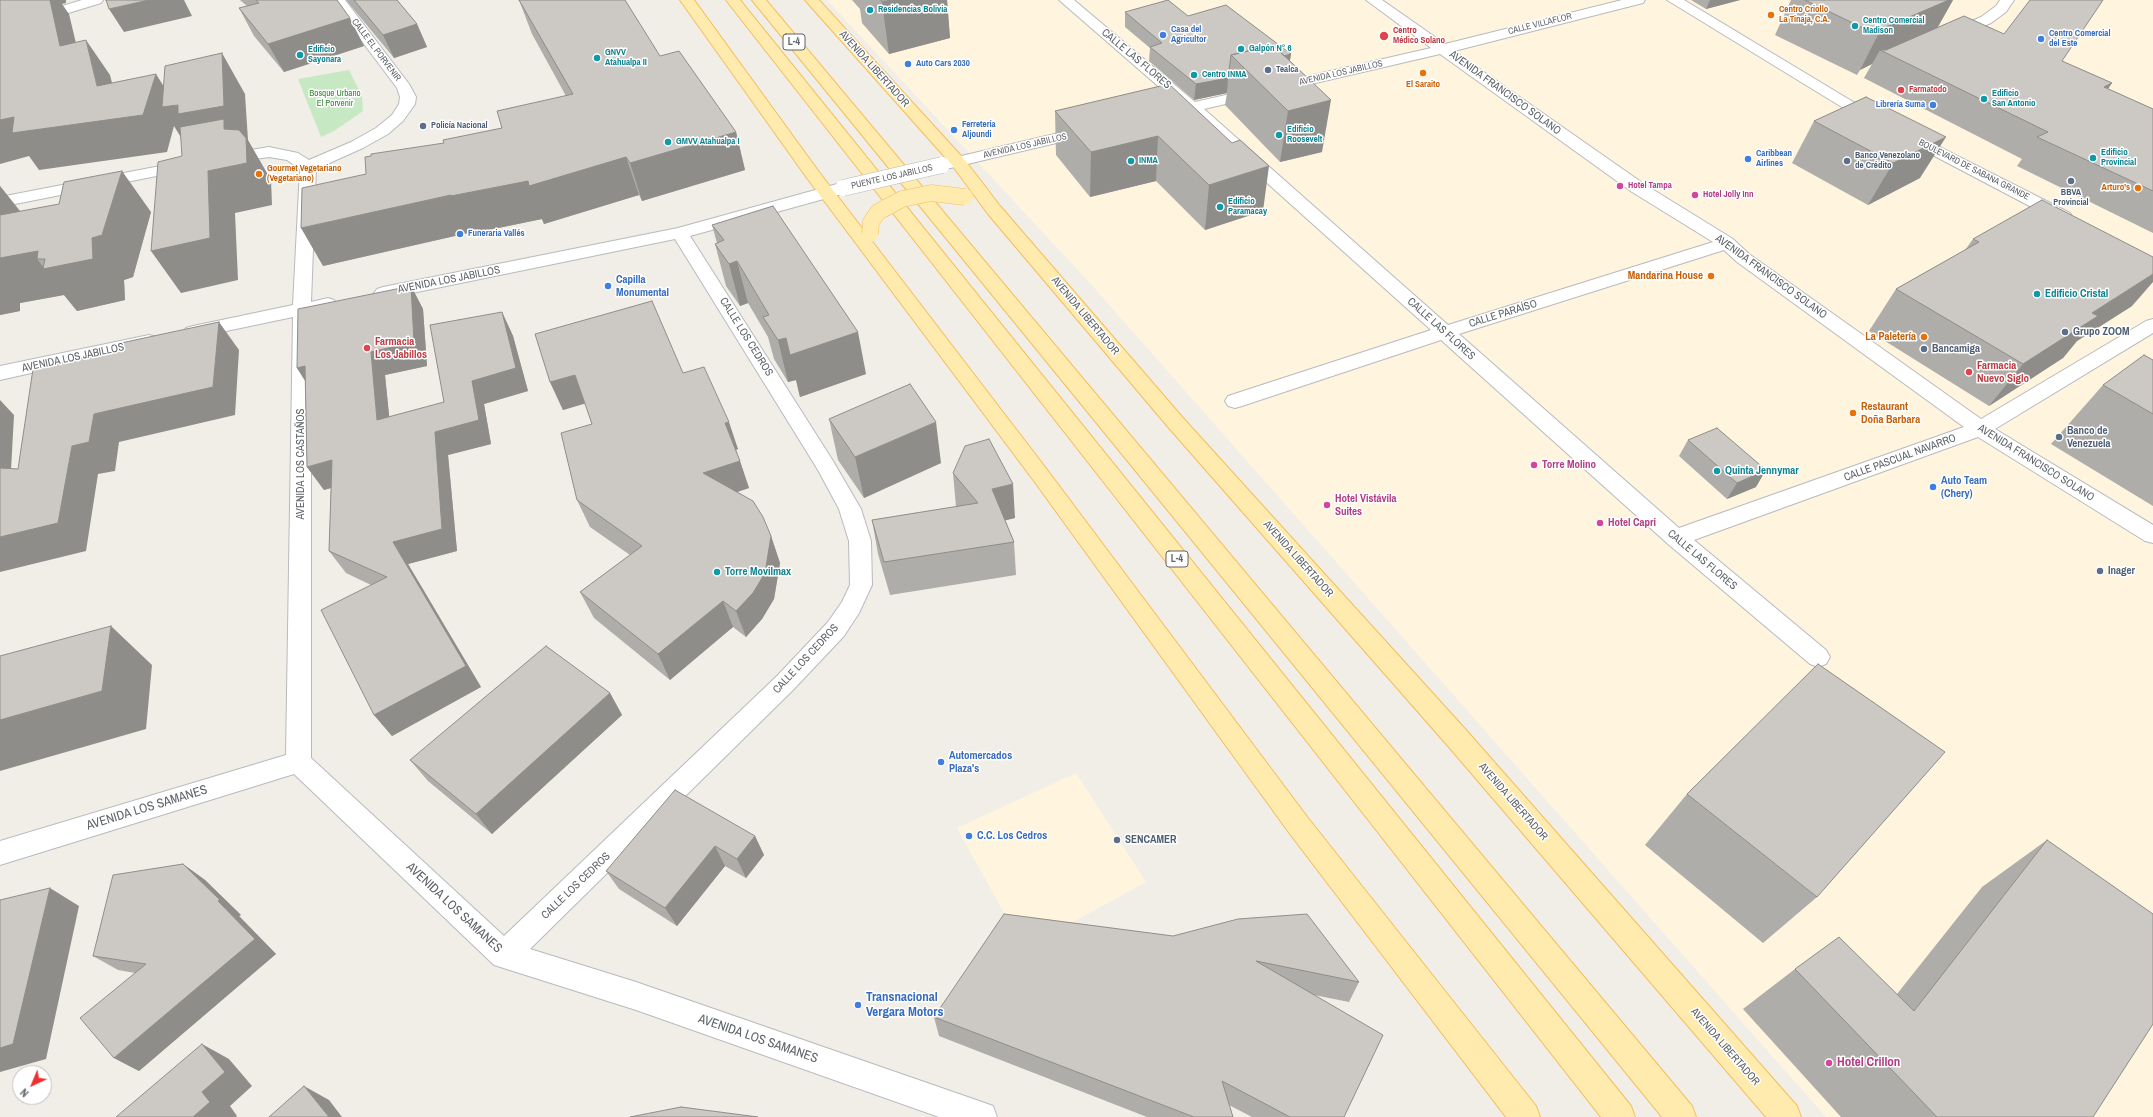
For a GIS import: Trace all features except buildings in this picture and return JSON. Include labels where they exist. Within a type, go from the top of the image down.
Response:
[{"type":"main road","points":[[688,0],[835,190],[872,244],[1299,826],[1517,1109]]},
{"type":"main road","name":"L-4","points":[[733,0],[1620,1117]]},
{"type":"main road","name":"L-4","points":[[759,0],[1681,1117]]},
{"type":"main road","name":"AVENIDA LIBERTADOR","points":[[812,0],[958,162],[994,210],[1176,423],[1457,738],[1786,1117]]},
{"type":"main road","points":[[872,244],[871,222],[878,212],[902,199],[931,194],[965,197],[994,210]]},
{"type":"street","points":[[0,30],[96,0]]},
{"type":"street","name":"CALLE EL PORVENIR","points":[[308,167],[357,145],[382,131],[398,118],[407,104],[408,97],[404,88],[338,0]]},
{"type":"street","name":"CALLE LAS FLORES","points":[[1066,0],[1193,108],[1676,538],[1818,657]]},
{"type":"street","name":"AVENIDA FRANCISCO SOLANO","points":[[1373,0],[1638,188],[1727,243],[1744,258],[1980,429],[2153,535]]},
{"type":"street","name":"CALLE VILLAFLOR","points":[[1443,49],[1638,0]]},
{"type":"street","points":[[1674,0],[1850,106],[1885,124]]},
{"type":"street","points":[[1936,42],[1986,20],[2001,9],[2007,0]]},
{"type":"street","name":"AVENIDA LOS JABILLOS","points":[[1170,113],[1443,49]]},
{"type":"street","name":"AVENIDA LOS JABILLOS","points":[[958,162],[1102,128]]},
{"type":"street","name":"BOULEVARD DE SABANA GRANDE","points":[[1899,131],[2075,222]]},
{"type":"street","points":[[0,202],[204,162],[269,152],[292,156],[308,167]]},
{"type":"street","name":"PUENTE LOS JABILLOS","points":[[835,190],[958,162]]},
{"type":"street","name":"AVENIDA LOS CASTAÑOS","points":[[298,762],[302,309],[308,167]]},
{"type":"street","name":"AVENIDA LOS JABILLOS","points":[[364,297],[680,233],[835,190]]},
{"type":"street","name":"CALLE LOS CEDROS","points":[[504,955],[784,684],[836,629],[851,607],[861,585],[862,564],[860,541],[850,509],[826,466],[680,233]]},
{"type":"street","name":"CALLE PARAÍSO","points":[[1235,401],[1445,332],[1727,243]]},
{"type":"street","name":"AVENIDA LOS JABILLOS","points":[[0,373],[341,301]]},
{"type":"street","name":"CALLE PASCUAL NAVARRO","points":[[1676,538],[1980,429],[2153,325]]},
{"type":"street","name":"AVENIDA LOS SAMANES","points":[[0,853],[298,762],[504,955],[636,996],[982,1117]]},
{"type":"shaded area","points":[[827,0],[2153,0],[2153,1117],[1826,1117],[1088,281]]},
{"type":"shaded area","name":"SENCAMER","points":[[1076,773],[1146,882],[1024,949],[957,828]]},
{"type":"green space","name":"Bosque Urbano El Porvenir","points":[[349,70],[362,96],[363,111],[334,131],[321,137],[298,79]]},
{"type":"place","name":"Residencias Bolivia","points":[[870,10]]},
{"type":"place","name":"Centro Criollo La Tinaja, C.A.","points":[[1771,15]]},
{"type":"place","name":"Centro Comercial Madison","points":[[1855,26]]},
{"type":"place","name":"Casa del Agricultor","points":[[1163,35]]},
{"type":"place","name":"Centro Médico Solano","points":[[1384,36]]},
{"type":"place","name":"Centro Comercial del Este","points":[[2041,39]]},
{"type":"place","name":"Galpón N° 6","points":[[1241,49]]},
{"type":"place","name":"Edificio Sayonara","points":[[300,55]]},
{"type":"place","name":"GNVV Atahualpa II","points":[[597,58]]},
{"type":"place","name":"Auto Cars 2030","points":[[908,64]]},
{"type":"place","name":"Tealca","points":[[1268,70]]},
{"type":"place","name":"El Saraito","points":[[1423,73]]},
{"type":"place","name":"Centro INMA","points":[[1194,75]]},
{"type":"place","name":"Farmatodo","points":[[1901,90]]},
{"type":"place","name":"Edificio San Antonio","points":[[1984,99]]},
{"type":"place","name":"Librería Suma","points":[[1933,105]]},
{"type":"place","name":"Policía Nacional","points":[[423,126]]},
{"type":"place","name":"Ferretería Aljoundi","points":[[954,130]]},
{"type":"place","name":"Edificio Roosevelt","points":[[1279,135]]},
{"type":"place","name":"GMVV Atahualpa I","points":[[668,142]]},
{"type":"place","name":"Edificio Provincial","points":[[2093,158]]},
{"type":"place","name":"Caribbean Airlines","points":[[1748,159]]},
{"type":"place","name":"INMA","points":[[1131,161]]},
{"type":"place","name":"Banco Venezolano de Crédito","points":[[1847,161]]},
{"type":"place","name":"Gourmet Vegetariano (Vegetariano)","points":[[259,174]]},
{"type":"place","name":"BBVA Provincial","points":[[2071,181]]},
{"type":"place","name":"Hotel Tampa","points":[[1620,186]]},
{"type":"place","name":"Arturo's","points":[[2138,188]]},
{"type":"place","name":"Hotel Jolly Inn","points":[[1695,195]]},
{"type":"place","name":"Edificio Paramacay","points":[[1220,207]]},
{"type":"place","name":"Funeraria Vallés","points":[[460,234]]},
{"type":"place","name":"Mandarina House","points":[[1711,276]]},
{"type":"place","name":"Capilla Monumental","points":[[608,286]]},
{"type":"place","name":"Edificio Cristal","points":[[2037,294]]},
{"type":"place","name":"Grupo ZOOM","points":[[2065,332]]},
{"type":"place","name":"La Paletería","points":[[1924,337]]},
{"type":"place","name":"Farmacia Los Jabillos","points":[[367,348]]},
{"type":"place","name":"Bancamiga","points":[[1924,349]]},
{"type":"place","name":"Farmacia Nuevo Siglo","points":[[1969,372]]},
{"type":"place","name":"Restaurant Doña Barbara","points":[[1853,413]]},
{"type":"place","name":"Banco de Venezuela","points":[[2059,437]]},
{"type":"place","name":"Torre Molino","points":[[1534,465]]},
{"type":"place","name":"Quinta Jennymar","points":[[1717,471]]},
{"type":"place","name":"Auto Team (Chery)","points":[[1933,487]]},
{"type":"place","name":"Hotel Vistávila Suites","points":[[1327,505]]},
{"type":"place","name":"Hotel Capri","points":[[1600,523]]},
{"type":"place","name":"Inager","points":[[2100,571]]},
{"type":"place","name":"Torre Movilmax","points":[[717,572]]},
{"type":"place","name":"Automercados Plaza's","points":[[941,762]]},
{"type":"place","name":"C.C. Los Cedros","points":[[969,836]]},
{"type":"place","name":"SENCAMER","points":[[1117,840]]},
{"type":"place","name":"Transnacional Vergara Motors","points":[[858,1005]]},
{"type":"place","name":"Hotel Crillon","points":[[1829,1063]]}]
